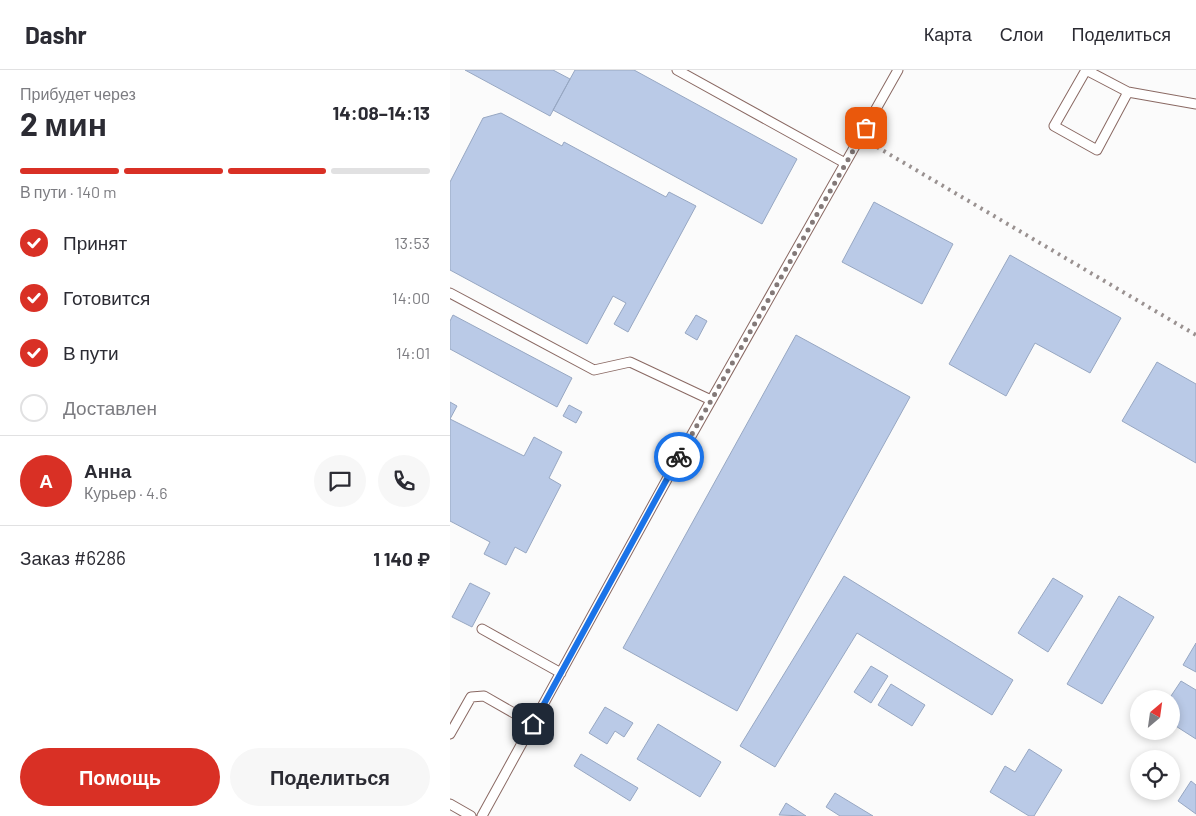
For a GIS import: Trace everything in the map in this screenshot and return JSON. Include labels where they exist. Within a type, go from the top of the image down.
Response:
[{"type":"lane","points":[[677,70],[846,163]]},
{"type":"lane","points":[[482,816],[712,400],[898,70]]},
{"type":"lane","points":[[1128,92],[1097,150],[1054,126],[1086,70],[1128,92],[1195,103]]},
{"type":"lane","points":[[450,293],[594,370],[630,362],[712,400]]},
{"type":"lane","points":[[482,629],[561,673]]},
{"type":"lane","points":[[450,734],[471,697],[484,696],[533,724]]},
{"type":"lane","points":[[450,804],[471,816]]},
{"type":"building","points":[[465,70],[553,70],[570,79],[550,116]]},
{"type":"building","points":[[575,70],[634,70],[797,159],[762,224],[553,110]]},
{"type":"building","points":[[501,113],[562,146],[564,142],[666,197],[669,192],[696,206],[628,332],[614,324],[626,303],[613,296],[587,344],[450,270],[450,182],[483,118]]},
{"type":"building","points":[[874,202],[953,244],[922,304],[842,262]]},
{"type":"building","points":[[1010,255],[1121,318],[1090,373],[1035,343],[1006,396],[949,364]]},
{"type":"building","points":[[453,315],[572,378],[557,407],[450,349],[450,321]]},
{"type":"building","points":[[696,315],[707,321],[697,340],[685,333]]},
{"type":"building","points":[[796,335],[910,397],[737,711],[623,648]]},
{"type":"building","points":[[1157,362],[1196,384],[1196,463],[1122,421]]},
{"type":"building","points":[[450,402],[457,406],[450,419]]},
{"type":"building","points":[[569,405],[582,412],[576,423],[563,416]]},
{"type":"building","points":[[450,419],[524,456],[534,437],[562,452],[549,478],[561,485],[526,553],[515,547],[506,565],[484,554],[490,542],[450,521]]},
{"type":"building","points":[[844,576],[1013,680],[992,715],[857,633],[775,767],[740,746]]},
{"type":"building","points":[[1053,578],[1083,596],[1048,652],[1018,633]]},
{"type":"building","points":[[470,583],[490,593],[472,627],[452,617]]},
{"type":"building","points":[[1119,596],[1154,617],[1102,704],[1067,684]]},
{"type":"building","points":[[1196,643],[1196,672],[1183,665]]},
{"type":"building","points":[[871,666],[888,676],[871,703],[854,692]]},
{"type":"building","points":[[1181,681],[1196,690],[1196,739],[1180,729],[1180,690],[1175,690]]},
{"type":"building","points":[[891,684],[925,705],[912,726],[878,705]]},
{"type":"building","points":[[605,707],[633,723],[624,737],[615,731],[607,744],[589,733]]},
{"type":"building","points":[[658,724],[721,762],[700,797],[637,759]]},
{"type":"building","points":[[1029,749],[1062,770],[1034,816],[1029,816],[990,792],[1005,766],[1015,772]]},
{"type":"building","points":[[581,754],[638,788],[630,801],[574,766]]},
{"type":"building","points":[[1191,781],[1196,785],[1196,814],[1178,801]]},
{"type":"building","points":[[835,793],[873,816],[840,816],[826,807]]},
{"type":"building","points":[[786,803],[806,816],[779,815]]},
{"type":"railway","points":[[877,147],[1196,335]]},
{"type":"way so far","points":[[679,457],[866,128]]},
{"type":"route","points":[[533,724],[679,457]]}]
